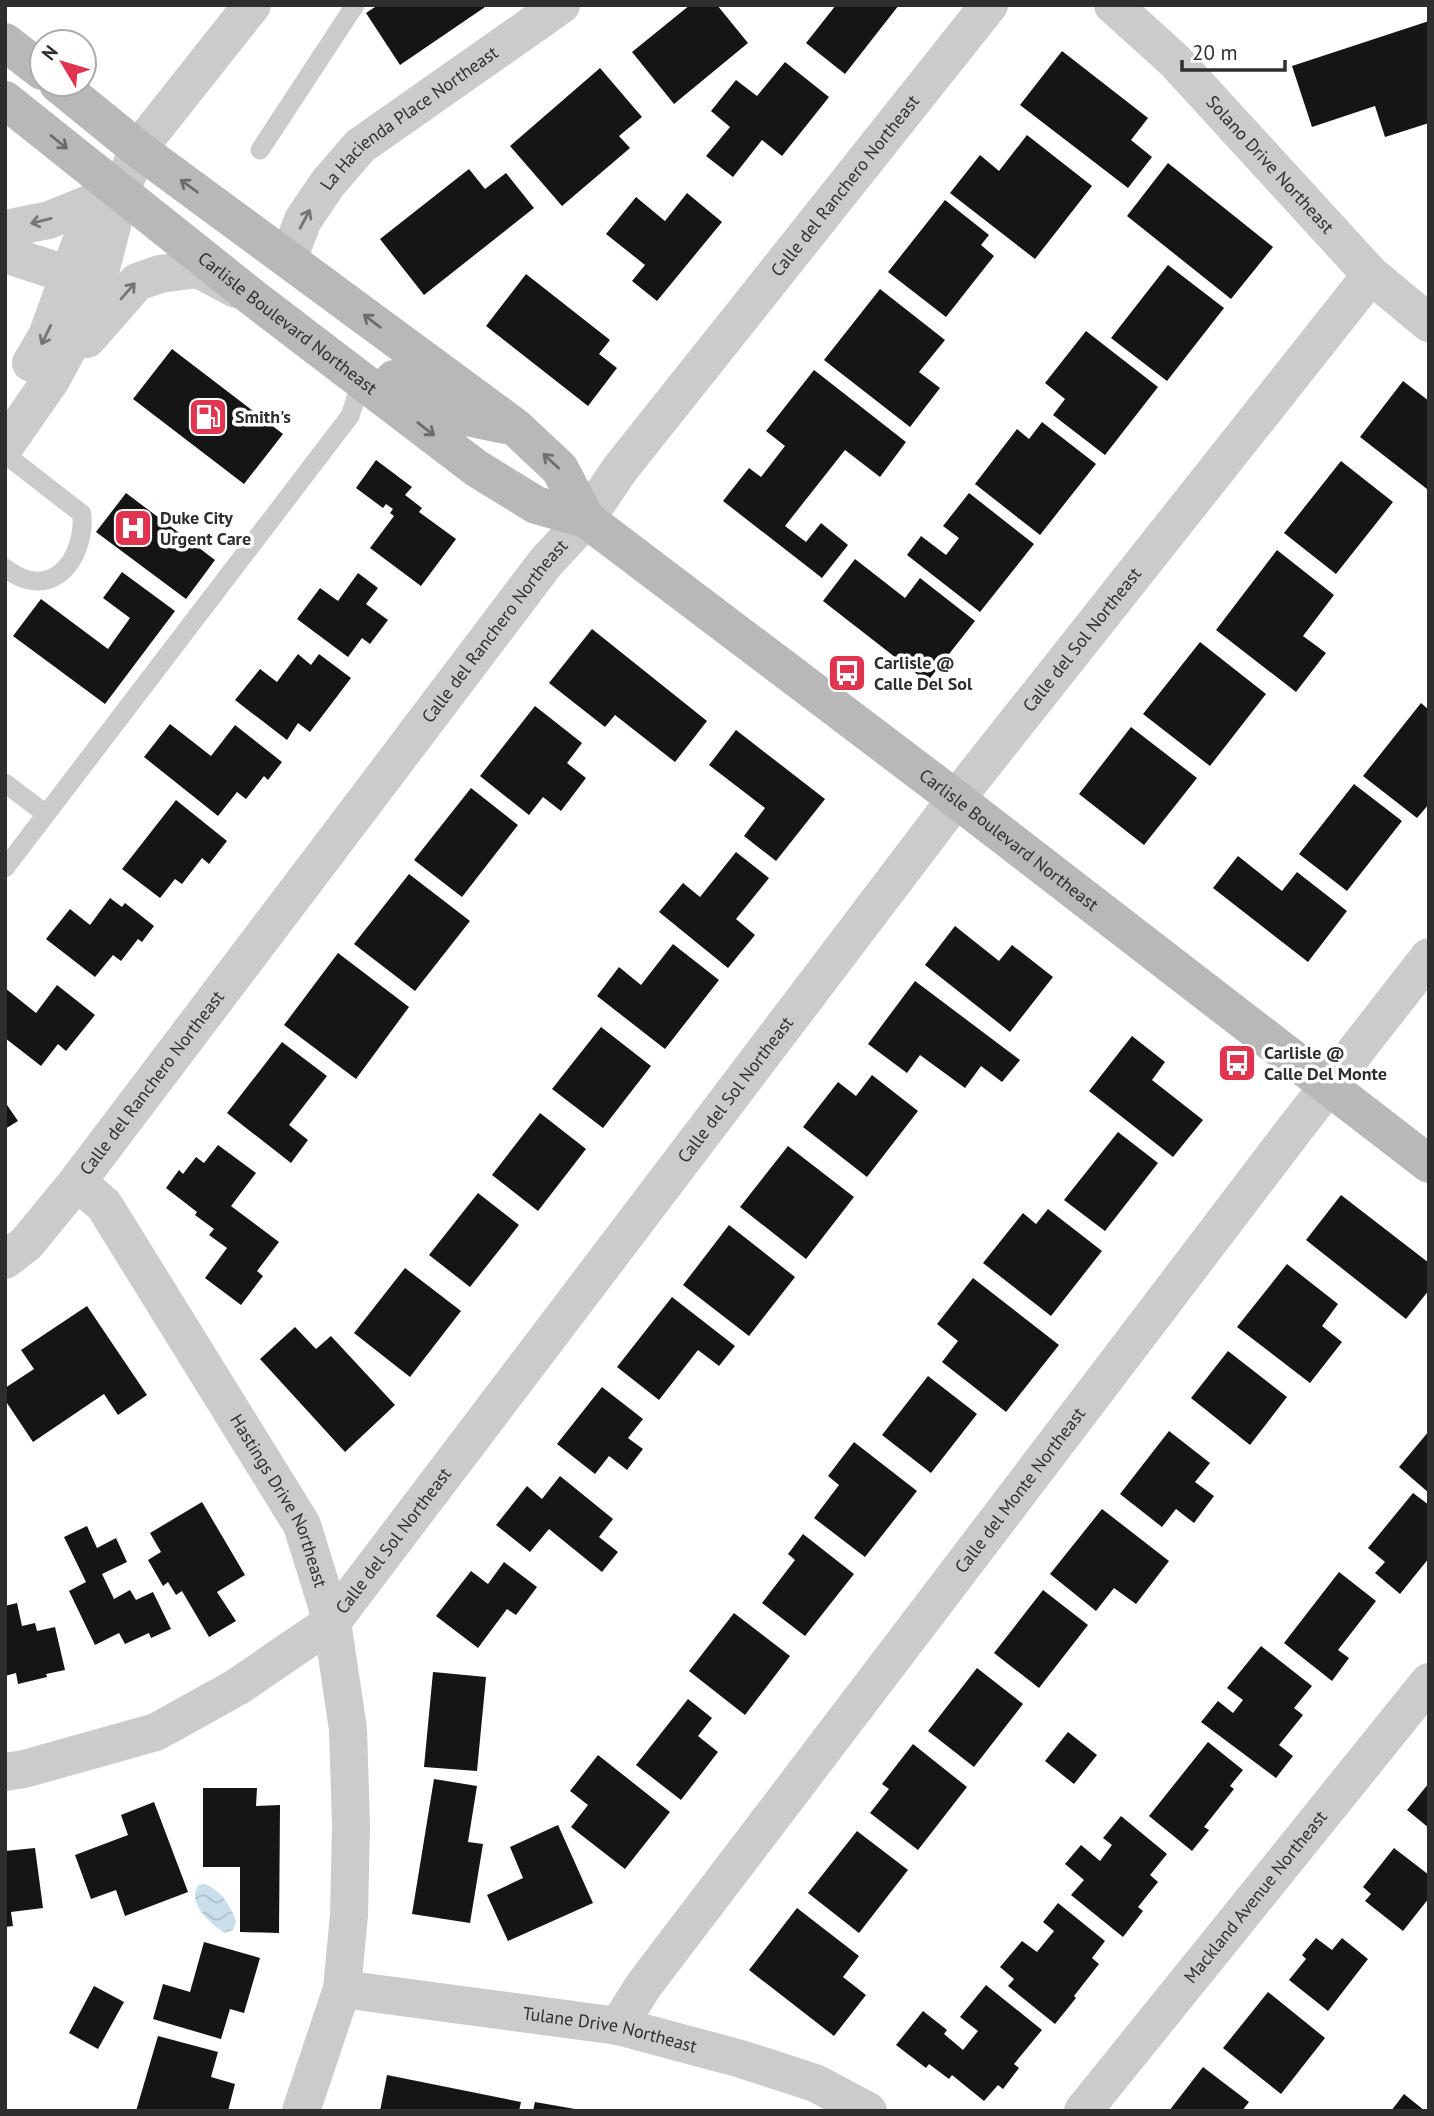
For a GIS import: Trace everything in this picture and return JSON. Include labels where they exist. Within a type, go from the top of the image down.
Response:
[{"type":"main road","points":[[5,42],[28,60]]},
{"type":"main road","name":"Carlisle Boulevard Northeast","points":[[75,98],[138,149],[514,426],[560,469],[586,519]]},
{"type":"main road","name":"Carlisle Boulevard Northeast","points":[[6,101],[252,297],[476,468],[536,505],[586,519],[957,799],[1429,1164]]},
{"type":"main road","points":[[362,380],[383,373],[416,390],[452,414],[514,426]]},
{"type":"street","points":[[51,380],[92,303],[121,191],[138,149],[252,5]]},
{"type":"street","name":"La Hacienda Place Northeast","points":[[288,259],[303,220],[328,183],[360,146],[561,5]]},
{"type":"street","name":"Calle del Ranchero Northeast","points":[[5,1260],[26,1244],[77,1182],[546,562],[586,519],[620,469],[989,5]]},
{"type":"street","name":"Solano Drive Northeast","points":[[1114,5],[1175,61],[1371,275],[1429,323]]},
{"type":"street","points":[[5,229],[49,220],[121,191]]},
{"type":"street","points":[[5,402],[47,336],[90,217],[121,191]]},
{"type":"street","points":[[5,254],[69,275]]},
{"type":"street","points":[[5,446],[51,380],[137,282],[160,274],[198,269],[252,297]]},
{"type":"street","name":"Calle del Sol Northeast","points":[[5,1772],[156,1732],[237,1687],[332,1622],[957,799],[1371,275]]},
{"type":"street","name":"Calle del Monte Northeast","points":[[618,2026],[644,1985],[1429,957]]},
{"type":"street","name":"Hastings Drive Northeast","points":[[77,1182],[104,1205],[302,1525],[332,1622],[348,1729],[351,1825],[349,1914],[342,1989],[302,2111]]},
{"type":"street","name":"Mackland Avenue Northeast","points":[[1083,2111],[1429,1682]]},
{"type":"street","name":"Tulane Drive Northeast","points":[[342,1989],[618,2026],[740,2059],[815,2083],[868,2111]]},
{"type":"lane","points":[[260,150],[355,5]]},
{"type":"lane","points":[[5,867],[350,416],[362,380]]},
{"type":"lane","points":[[5,454],[82,514],[83,532],[79,550],[59,575],[41,583],[18,578],[5,568]]},
{"type":"lane","points":[[5,782],[46,814]]},
{"type":"water","points":[[204,1884],[220,1894],[232,1911],[236,1922],[233,1930],[224,1933],[212,1924],[197,1906],[195,1892],[198,1885]]},
{"type":"building","points":[[378,5],[488,5],[400,65],[366,13]]},
{"type":"building","points":[[690,5],[717,5],[748,43],[674,104],[632,52]]},
{"type":"building","points":[[836,5],[899,5],[845,74],[806,43]]},
{"type":"building","points":[[1429,21],[1429,123],[1385,137],[1375,106],[1312,127],[1292,66]]},
{"type":"building","points":[[1062,51],[1148,118],[1131,140],[1152,157],[1128,188],[1020,105]]},
{"type":"building","points":[[785,62],[829,97],[782,156],[762,140],[733,177],[706,156],[730,127],[711,111],[736,80],[757,96]]},
{"type":"building","points":[[600,68],[642,117],[619,136],[630,148],[562,206],[510,146]]},
{"type":"building","points":[[1027,135],[1092,186],[1035,259],[950,193],[980,155],[999,171]]},
{"type":"building","points":[[1168,163],[1273,247],[1231,299],[1127,216]]},
{"type":"building","points":[[469,169],[485,189],[506,173],[534,208],[424,295],[380,239]]},
{"type":"building","points":[[687,193],[722,222],[657,301],[632,281],[645,265],[606,234],[636,197],[665,221]]},
{"type":"building","points":[[945,200],[989,235],[981,245],[994,256],[946,317],[888,272]]},
{"type":"building","points":[[1168,265],[1224,308],[1167,381],[1111,338]]},
{"type":"building","points":[[526,274],[610,340],[599,354],[617,368],[588,406],[486,326]]},
{"type":"building","points":[[880,289],[945,340],[919,372],[940,388],[910,427],[824,360]]},
{"type":"building","points":[[1086,331],[1158,387],[1105,455],[1053,415],[1065,399],[1045,383]]},
{"type":"building","name":"Smith's","points":[[172,349],[283,434],[244,484],[133,399]]},
{"type":"building","points":[[814,370],[906,442],[880,477],[845,450],[785,526],[806,542],[821,523],[848,545],[822,578],[723,501],[749,468],[761,477],[785,446],[766,431]]},
{"type":"building","points":[[1403,381],[1429,401],[1427,489],[1360,437]]},
{"type":"building","points":[[1042,422],[1096,464],[1040,535],[975,484],[1017,429],[1029,439]]},
{"type":"building","points":[[376,460],[412,487],[405,495],[422,508],[419,512],[456,539],[421,586],[370,548],[394,516],[390,513],[393,509],[386,504],[383,508],[356,488]]},
{"type":"building","points":[[1341,461],[1393,502],[1336,574],[1284,533]]},
{"type":"building","points":[[126,493],[215,560],[186,599],[96,532]]},
{"type":"building","points":[[969,493],[1034,544],[980,612],[907,555],[921,536],[946,555],[959,538],[943,526]]},
{"type":"building","points":[[1277,550],[1334,595],[1303,636],[1326,653],[1296,692],[1216,630]]},
{"type":"building","points":[[855,559],[905,598],[920,578],[975,621],[927,682],[823,601]]},
{"type":"building","points":[[122,572],[175,611],[105,704],[13,636],[41,599],[108,649],[130,618],[103,598]]},
{"type":"building","points":[[358,573],[378,588],[366,604],[388,620],[370,644],[362,638],[348,657],[297,619],[320,588],[338,601]]},
{"type":"building","points":[[592,629],[707,721],[675,762],[615,715],[605,727],[549,683]]},
{"type":"building","points":[[1200,642],[1266,694],[1210,766],[1143,714]]},
{"type":"building","points":[[298,654],[311,665],[319,654],[351,678],[310,732],[298,723],[287,740],[235,700],[260,669],[277,682]]},
{"type":"building","points":[[1421,703],[1429,710],[1429,804],[1417,818],[1363,776]]},
{"type":"building","points":[[535,706],[582,743],[567,763],[586,778],[561,811],[543,797],[529,815],[480,776]]},
{"type":"building","points":[[170,724],[211,756],[235,725],[282,762],[268,780],[264,776],[246,799],[237,792],[218,816],[144,757]]},
{"type":"building","points":[[1131,727],[1197,778],[1144,845],[1079,794]]},
{"type":"building","points":[[736,730],[825,799],[776,861],[744,836],[765,808],[709,765]]},
{"type":"building","points":[[1354,784],[1402,821],[1347,891],[1299,854]]},
{"type":"building","points":[[471,788],[518,825],[462,897],[414,860]]},
{"type":"building","points":[[176,800],[227,841],[209,864],[202,858],[182,884],[175,879],[160,898],[122,869]]},
{"type":"building","points":[[736,852],[769,878],[736,919],[755,935],[728,968],[659,912],[683,883],[700,897]]},
{"type":"building","points":[[1238,856],[1282,891],[1297,872],[1347,911],[1308,962],[1213,888]]},
{"type":"building","points":[[409,874],[470,921],[415,991],[354,944]]},
{"type":"building","points":[[110,898],[122,907],[125,903],[154,926],[142,942],[138,939],[121,961],[113,955],[95,977],[46,939],[70,909],[90,925]]},
{"type":"building","points":[[955,926],[999,961],[1012,945],[1053,977],[1010,1032],[925,965]]},
{"type":"building","points":[[673,944],[719,980],[665,1049],[597,996],[619,967],[641,985]]},
{"type":"building","points":[[338,953],[409,1007],[356,1079],[284,1025]]},
{"type":"building","points":[[915,981],[1020,1060],[1002,1082],[981,1066],[965,1088],[920,1055],[907,1073],[868,1044]]},
{"type":"building","points":[[57,985],[95,1015],[66,1051],[58,1044],[41,1066],[5,1038],[5,988],[36,1013]]},
{"type":"building","points":[[601,1027],[651,1066],[603,1128],[552,1089]]},
{"type":"building","points":[[1132,1036],[1165,1062],[1152,1080],[1203,1120],[1173,1157],[1089,1091]]},
{"type":"building","points":[[282,1042],[327,1076],[289,1125],[308,1140],[291,1163],[227,1113]]},
{"type":"building","points":[[872,1075],[918,1111],[867,1177],[803,1127],[838,1082],[856,1096]]},
{"type":"building","points":[[5,1102],[18,1121],[5,1129]]},
{"type":"building","points":[[540,1113],[586,1149],[538,1211],[492,1175]]},
{"type":"building","points":[[1118,1132],[1158,1163],[1105,1231],[1064,1200]]},
{"type":"building","points":[[218,1145],[256,1173],[231,1206],[279,1242],[257,1271],[263,1276],[241,1305],[205,1278],[227,1248],[209,1235],[214,1229],[195,1215],[197,1212],[166,1188],[179,1170],[183,1174],[196,1157],[204,1163]]},
{"type":"building","points":[[788,1146],[854,1197],[806,1259],[740,1207]]},
{"type":"building","points":[[478,1193],[519,1225],[470,1287],[429,1255]]},
{"type":"building","points":[[1341,1195],[1429,1263],[1429,1290],[1406,1319],[1306,1240]]},
{"type":"building","points":[[1048,1209],[1102,1251],[1051,1316],[983,1263],[1023,1213],[1036,1224]]},
{"type":"building","points":[[729,1225],[795,1277],[749,1336],[683,1285]]},
{"type":"building","points":[[1287,1264],[1338,1304],[1322,1326],[1342,1342],[1310,1383],[1237,1327]]},
{"type":"building","points":[[405,1268],[461,1311],[410,1377],[354,1333]]},
{"type":"building","points":[[973,1278],[1059,1345],[1006,1412],[942,1362],[958,1341],[937,1324]]},
{"type":"building","points":[[672,1297],[735,1346],[719,1366],[698,1350],[659,1400],[617,1367]]},
{"type":"building","points":[[87,1306],[147,1395],[118,1415],[104,1394],[33,1442],[5,1400],[5,1388],[34,1369],[21,1350]]},
{"type":"building","points":[[295,1327],[316,1349],[331,1336],[395,1405],[345,1452],[260,1359]]},
{"type":"building","points":[[1228,1351],[1287,1397],[1250,1445],[1191,1398]]},
{"type":"building","points":[[928,1376],[977,1414],[931,1473],[882,1435]]},
{"type":"building","points":[[602,1387],[643,1419],[628,1438],[643,1449],[627,1470],[609,1456],[595,1474],[557,1444]]},
{"type":"building","points":[[1169,1431],[1210,1463],[1195,1482],[1214,1496],[1194,1523],[1176,1509],[1162,1527],[1120,1494]]},
{"type":"building","points":[[1429,1431],[1429,1493],[1399,1467]]},
{"type":"building","points":[[854,1442],[917,1491],[865,1557],[814,1518],[839,1485],[828,1476]]},
{"type":"building","points":[[560,1476],[613,1519],[599,1537],[618,1552],[602,1572],[549,1529],[530,1552],[496,1525],[527,1486],[542,1499]]},
{"type":"building","points":[[1413,1493],[1429,1505],[1429,1558],[1400,1594],[1375,1573],[1385,1562],[1368,1548]]},
{"type":"building","points":[[202,1502],[245,1575],[217,1592],[236,1621],[209,1637],[182,1591],[176,1595],[168,1582],[163,1586],[148,1560],[161,1552],[150,1533]]},
{"type":"building","points":[[1102,1509],[1169,1561],[1136,1604],[1114,1588],[1096,1611],[1050,1574]]},
{"type":"building","points":[[87,1526],[97,1548],[116,1538],[127,1562],[102,1574],[114,1599],[130,1590],[136,1600],[153,1592],[171,1629],[151,1638],[149,1633],[125,1644],[119,1633],[95,1645],[69,1591],[86,1582],[64,1537]]},
{"type":"building","points":[[803,1534],[854,1574],[805,1636],[762,1603],[795,1560],[788,1554]]},
{"type":"building","points":[[504,1562],[537,1587],[516,1615],[507,1609],[478,1648],[436,1616],[471,1571],[488,1584]]},
{"type":"building","points":[[1339,1572],[1376,1601],[1338,1650],[1349,1658],[1332,1681],[1284,1643]]},
{"type":"building","points":[[1043,1590],[1088,1625],[1039,1688],[994,1653]]},
{"type":"building","points":[[17,1603],[22,1626],[35,1623],[37,1631],[55,1627],[65,1670],[18,1684],[16,1673],[5,1676],[5,1606]]},
{"type":"building","points":[[734,1613],[790,1656],[745,1715],[689,1671]]},
{"type":"building","points":[[1261,1646],[1312,1686],[1294,1708],[1303,1715],[1279,1745],[1293,1756],[1276,1778],[1201,1722],[1218,1701],[1233,1713],[1243,1700],[1227,1688]]},
{"type":"building","points":[[977,1668],[1023,1704],[974,1767],[928,1731]]},
{"type":"building","points":[[433,1672],[486,1677],[477,1771],[424,1767]]},
{"type":"building","points":[[688,1699],[712,1718],[698,1736],[718,1752],[681,1800],[636,1765]]},
{"type":"building","points":[[1068,1732],[1097,1755],[1074,1784],[1045,1761]]},
{"type":"building","points":[[1208,1742],[1243,1770],[1230,1786],[1234,1789],[1204,1827],[1209,1830],[1192,1851],[1149,1816]]},
{"type":"building","points":[[913,1744],[967,1787],[918,1850],[870,1813],[889,1789],[882,1784]]},
{"type":"building","points":[[598,1755],[670,1812],[625,1869],[571,1827],[588,1805],[570,1791]]},
{"type":"building","points":[[434,1779],[477,1786],[468,1842],[483,1844],[470,1923],[412,1914]]},
{"type":"building","points":[[1429,1783],[1429,1828],[1407,1810]]},
{"type":"building","points":[[203,1788],[257,1788],[256,1806],[280,1805],[279,1933],[240,1932],[240,1867],[203,1867]]},
{"type":"building","points":[[154,1802],[188,1892],[125,1916],[116,1890],[91,1899],[75,1855],[128,1835],[121,1815]]},
{"type":"building","points":[[1121,1816],[1167,1854],[1150,1875],[1158,1882],[1138,1907],[1143,1911],[1123,1937],[1071,1895],[1084,1880],[1065,1864],[1081,1845],[1100,1861],[1112,1845],[1103,1838]]},
{"type":"building","points":[[558,1825],[593,1903],[508,1941],[487,1895],[523,1878],[510,1847]]},
{"type":"building","points":[[857,1831],[908,1870],[859,1933],[808,1893]]},
{"type":"building","points":[[35,1848],[43,1908],[11,1912],[13,1926],[5,1927],[5,1851]]},
{"type":"building","points":[[1394,1848],[1429,1875],[1429,1898],[1403,1931],[1365,1901],[1371,1894],[1363,1887]]},
{"type":"building","points":[[1058,1903],[1105,1941],[1092,1958],[1099,1964],[1055,2024],[1008,1986],[1014,1979],[1000,1967],[1022,1941],[1037,1952],[1054,1931],[1043,1922]]},
{"type":"building","points":[[797,1908],[859,1956],[843,1977],[866,1995],[834,2036],[749,1970]]},
{"type":"building","points":[[1316,1938],[1332,1950],[1342,1938],[1368,1959],[1328,2011],[1289,1980],[1306,1959],[1302,1955]]},
{"type":"building","points":[[204,1942],[260,1958],[244,2013],[230,2009],[221,2039],[153,2019],[163,1984],[190,1992]]},
{"type":"building","points":[[986,1985],[1042,2030],[1014,2064],[1019,2068],[1003,2089],[998,2085],[984,2101],[952,2075],[949,2079],[929,2064],[926,2068],[896,2045],[923,2011],[947,2030],[944,2034],[963,2050],[978,2031],[960,2017]]},
{"type":"building","points":[[94,1986],[124,2002],[98,2049],[69,2033]]},
{"type":"building","points":[[1268,1992],[1325,2038],[1281,2094],[1223,2048]]},
{"type":"building","points":[[158,2036],[218,2052],[211,2077],[235,2084],[228,2111],[136,2111]]},
{"type":"building","points":[[1203,2067],[1249,2102],[1242,2111],[1169,2111]]},
{"type":"building","points":[[387,2075],[521,2102],[519,2111],[380,2111]]},
{"type":"building","points":[[1404,2094],[1425,2111],[1391,2111]]},
{"type":"building","points":[[535,2102],[575,2109],[575,2111],[533,2111]]},
{"type":"place","name":"Smith's","points":[[208,417]]},
{"type":"place","name":"Duke City Urgent Care","points":[[133,528]]},
{"type":"place","name":"Carlisle @ Calle Del Sol","points":[[847,673]]},
{"type":"place","name":"Carlisle @ Calle Del Monte","points":[[1237,1063]]}]
